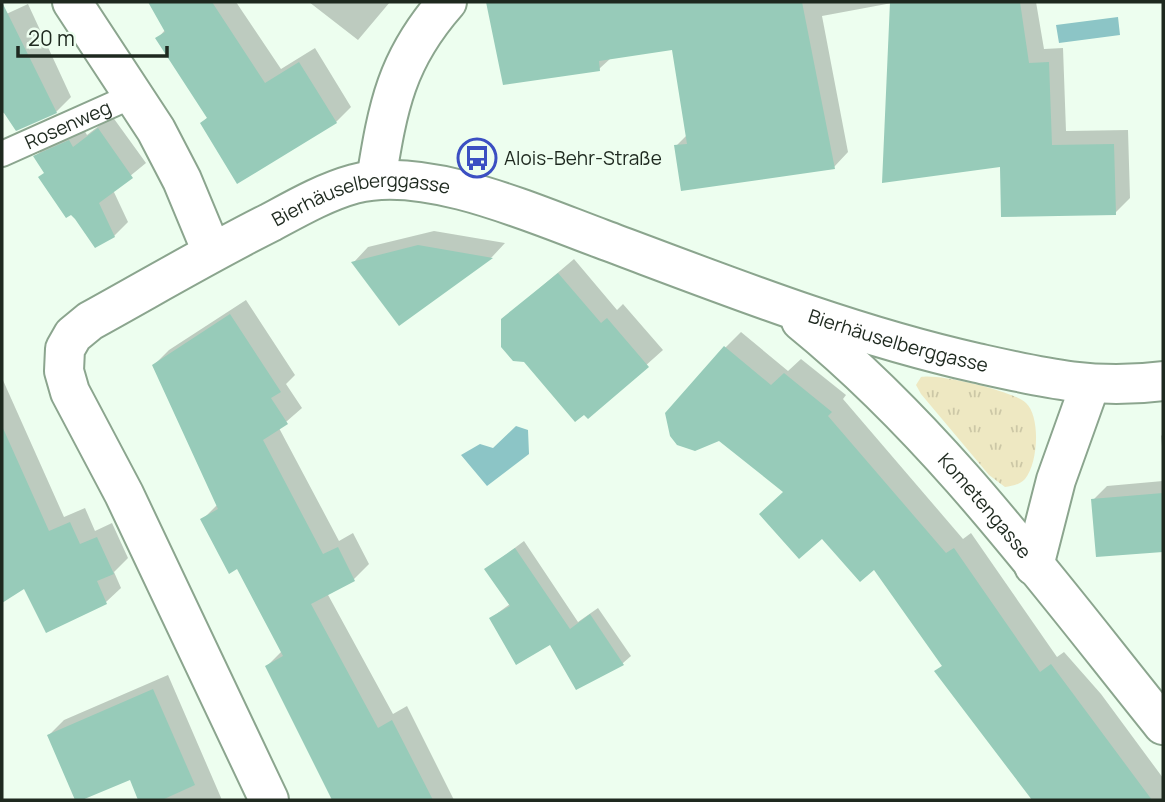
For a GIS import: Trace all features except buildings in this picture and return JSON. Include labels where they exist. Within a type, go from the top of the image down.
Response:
[{"type":"street","points":[[72,2],[169,152],[212,252]]},
{"type":"street","points":[[376,180],[395,85],[407,55],[426,26],[447,2]]},
{"type":"street","name":"Bierhäuselberggasse","points":[[269,800],[124,494],[70,392],[64,371],[65,349],[81,328],[212,252],[332,192],[376,180],[424,183],[512,205],[783,307],[936,354],[1090,385],[1163,381]]},
{"type":"street","name":"Kometengasse","points":[[783,307],[845,357],[908,418],[1034,566],[1163,725]]},
{"type":"street","points":[[1034,566],[1056,480],[1090,385]]},
{"type":"lane","name":"Rosenweg","points":[[2,154],[134,95]]},
{"type":"green space","points":[[930,376],[975,384],[1007,393],[1026,403],[1034,419],[1036,441],[1033,463],[1025,479],[1005,487],[989,475],[921,394],[916,385],[921,377]]},
{"type":"water","points":[[1118,17],[1120,35],[1059,43],[1056,25]]},
{"type":"water","points":[[516,426],[528,430],[529,454],[487,486],[461,455],[480,444],[493,448]]},
{"type":"place","name":"Alois-Behr-Straße","points":[[477,158]]}]
